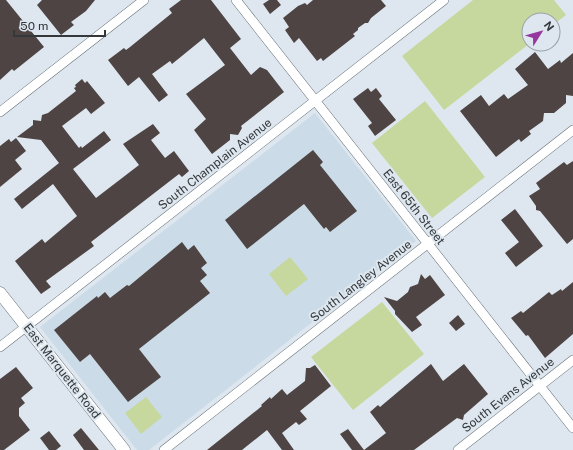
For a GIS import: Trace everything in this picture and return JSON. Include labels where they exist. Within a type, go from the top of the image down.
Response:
[{"type":"street","points":[[0,112],[144,0]]},
{"type":"street","name":"East 65th Street","points":[[236,0],[573,428]]},
{"type":"street","name":"South Champlain Avenue","points":[[0,347],[444,0]]},
{"type":"street","name":"South Langley Avenue","points":[[164,450],[573,130]]},
{"type":"street","name":"East Marquette Road","points":[[0,293],[124,450]]},
{"type":"street","name":"South Evans Avenue","points":[[458,450],[573,360]]},
{"type":"shaded area","points":[[315,113],[416,241],[149,450],[137,450],[40,327]]},
{"type":"green space","points":[[473,0],[554,0],[566,15],[561,19],[561,12],[521,12],[521,50],[444,110],[402,56]]},
{"type":"green space","points":[[425,101],[485,177],[432,218],[372,143]]},
{"type":"green space","points":[[290,257],[308,279],[286,296],[269,274]]},
{"type":"green space","points":[[382,302],[424,354],[353,410],[311,357]]},
{"type":"green space","points":[[146,397],[162,417],[141,434],[125,413]]},
{"type":"building","points":[[0,0],[6,0],[44,47],[14,71],[12,69],[0,80]]},
{"type":"building","points":[[42,0],[95,0],[86,11],[71,22],[74,25],[61,35],[37,5]]},
{"type":"building","points":[[181,0],[211,0],[241,39],[230,48],[251,75],[260,67],[267,70],[284,92],[241,126],[242,128],[238,135],[230,134],[230,140],[212,154],[194,130],[206,119],[186,94],[225,65],[204,38],[172,64],[170,61],[152,74],[168,95],[159,102],[139,77],[128,86],[108,60],[124,48],[126,50],[172,13],[169,9]]},
{"type":"building","points":[[269,0],[277,0],[281,5],[270,14],[263,4]]},
{"type":"building","points":[[313,0],[381,0],[386,6],[371,18],[368,23],[365,23],[358,28],[358,30],[353,34],[355,36],[323,61],[321,58],[317,61],[299,38],[294,43],[285,30],[289,27],[283,18],[298,6],[305,3],[307,5]]},
{"type":"building","points":[[535,52],[548,69],[560,60],[561,63],[573,53],[573,96],[566,95],[566,103],[554,113],[544,113],[543,121],[529,131],[531,134],[521,142],[519,139],[496,157],[460,111],[481,95],[489,106],[504,94],[508,99],[528,85],[515,69]]},
{"type":"building","points":[[82,79],[85,83],[87,81],[105,103],[91,114],[86,108],[62,126],[79,148],[81,146],[82,148],[104,131],[111,140],[73,169],[96,198],[139,165],[123,144],[153,124],[160,133],[151,140],[165,158],[174,151],[189,171],[182,177],[179,174],[91,242],[94,246],[46,281],[51,287],[41,294],[15,261],[42,239],[45,243],[77,216],[53,184],[22,209],[14,199],[59,163],[41,140],[17,137],[33,125],[33,120],[41,121],[42,115],[48,113],[76,91],[74,88],[76,87],[75,85]]},
{"type":"building","points":[[368,88],[371,92],[376,88],[382,96],[379,99],[396,120],[375,136],[368,126],[372,123],[353,99]]},
{"type":"building","points":[[16,138],[26,151],[15,160],[22,169],[0,187],[0,146],[9,139],[11,142]]},
{"type":"building","points":[[313,150],[323,162],[320,165],[357,211],[330,232],[326,227],[324,229],[304,204],[247,249],[225,220]]},
{"type":"building","points":[[573,161],[573,239],[567,244],[540,211],[536,210],[536,206],[529,196],[540,189],[536,183],[564,162],[567,165]]},
{"type":"building","points":[[515,209],[543,246],[516,267],[505,253],[519,242],[501,220]]},
{"type":"building","points":[[182,242],[188,250],[194,245],[207,263],[201,268],[207,275],[200,281],[210,293],[139,349],[161,377],[128,402],[90,354],[80,362],[54,330],[97,296],[98,298],[105,292],[110,298],[127,285],[129,286]]},
{"type":"building","points":[[421,274],[425,279],[430,275],[445,295],[416,317],[422,325],[412,332],[395,314],[395,311],[384,297],[397,301],[408,292],[410,287],[418,284]]},
{"type":"building","points":[[573,282],[573,334],[545,358],[528,335],[526,336],[511,318],[521,311],[523,313],[549,292],[552,295],[561,289],[562,291]]},
{"type":"building","points":[[458,315],[465,324],[456,331],[449,323]]},
{"type":"building","points":[[431,364],[443,381],[464,364],[488,394],[464,415],[463,420],[457,418],[414,450],[364,450],[386,433],[370,412],[378,405],[380,407]]},
{"type":"building","points":[[315,365],[331,386],[300,411],[307,419],[299,425],[296,422],[282,433],[294,450],[282,450],[267,430],[242,450],[207,450],[262,406],[261,405],[270,397],[271,399],[282,389],[287,395],[305,381],[306,368],[310,368]]},
{"type":"building","points":[[16,367],[33,388],[21,398],[25,403],[19,408],[19,416],[30,430],[4,450],[0,450],[0,379]]},
{"type":"building","points":[[81,428],[99,450],[84,450],[73,435]]},
{"type":"building","points":[[348,429],[364,450],[352,450],[340,434]]},
{"type":"building","points":[[49,431],[61,446],[56,450],[49,450],[40,438]]}]
